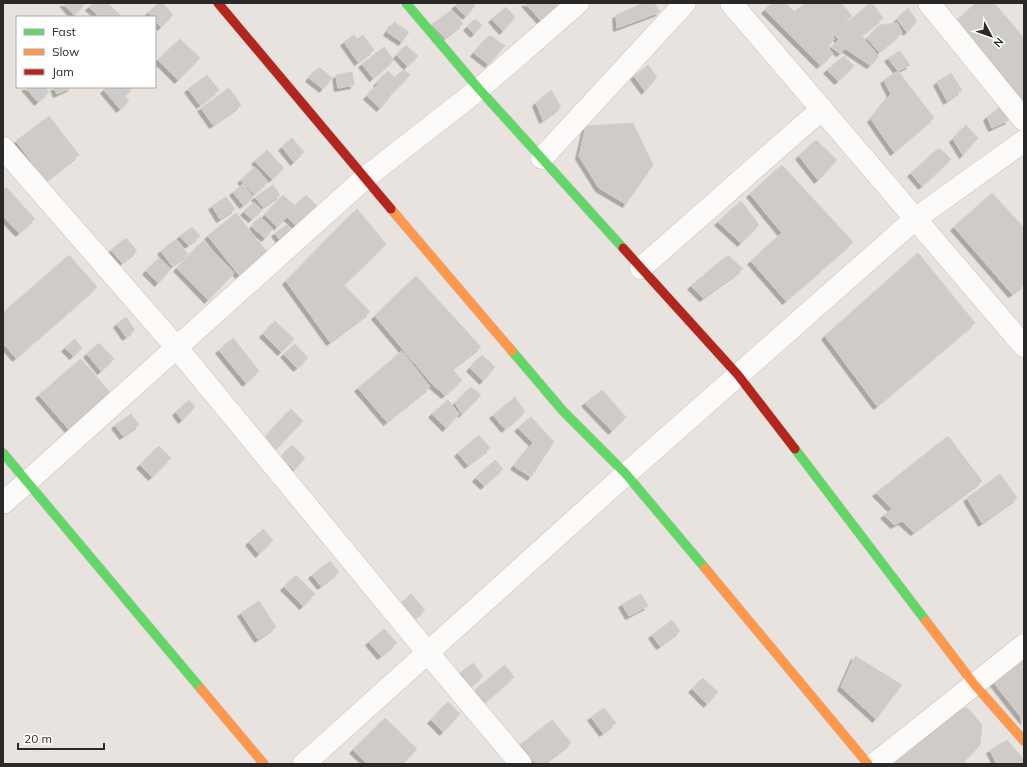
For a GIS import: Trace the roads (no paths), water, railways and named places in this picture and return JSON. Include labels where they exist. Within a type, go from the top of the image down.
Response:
[{"type":"street","points":[[218,3],[564,411],[626,474],[868,764]]},
{"type":"street","points":[[406,3],[479,90],[738,375],[974,684],[1024,741]]},
{"type":"street","points":[[3,503],[365,178],[479,90],[578,3]]},
{"type":"street","points":[[542,158],[685,3]]},
{"type":"street","points":[[731,3],[915,219],[1017,323],[1024,346]]},
{"type":"street","points":[[933,5],[1024,120]]},
{"type":"street","points":[[641,268],[822,110]]},
{"type":"street","points":[[304,764],[428,654],[626,474],[915,219],[1024,141]]},
{"type":"street","points":[[3,148],[177,348],[428,654],[521,764]]},
{"type":"street","points":[[3,453],[264,764]]},
{"type":"street","points":[[874,764],[1024,645]]}]
